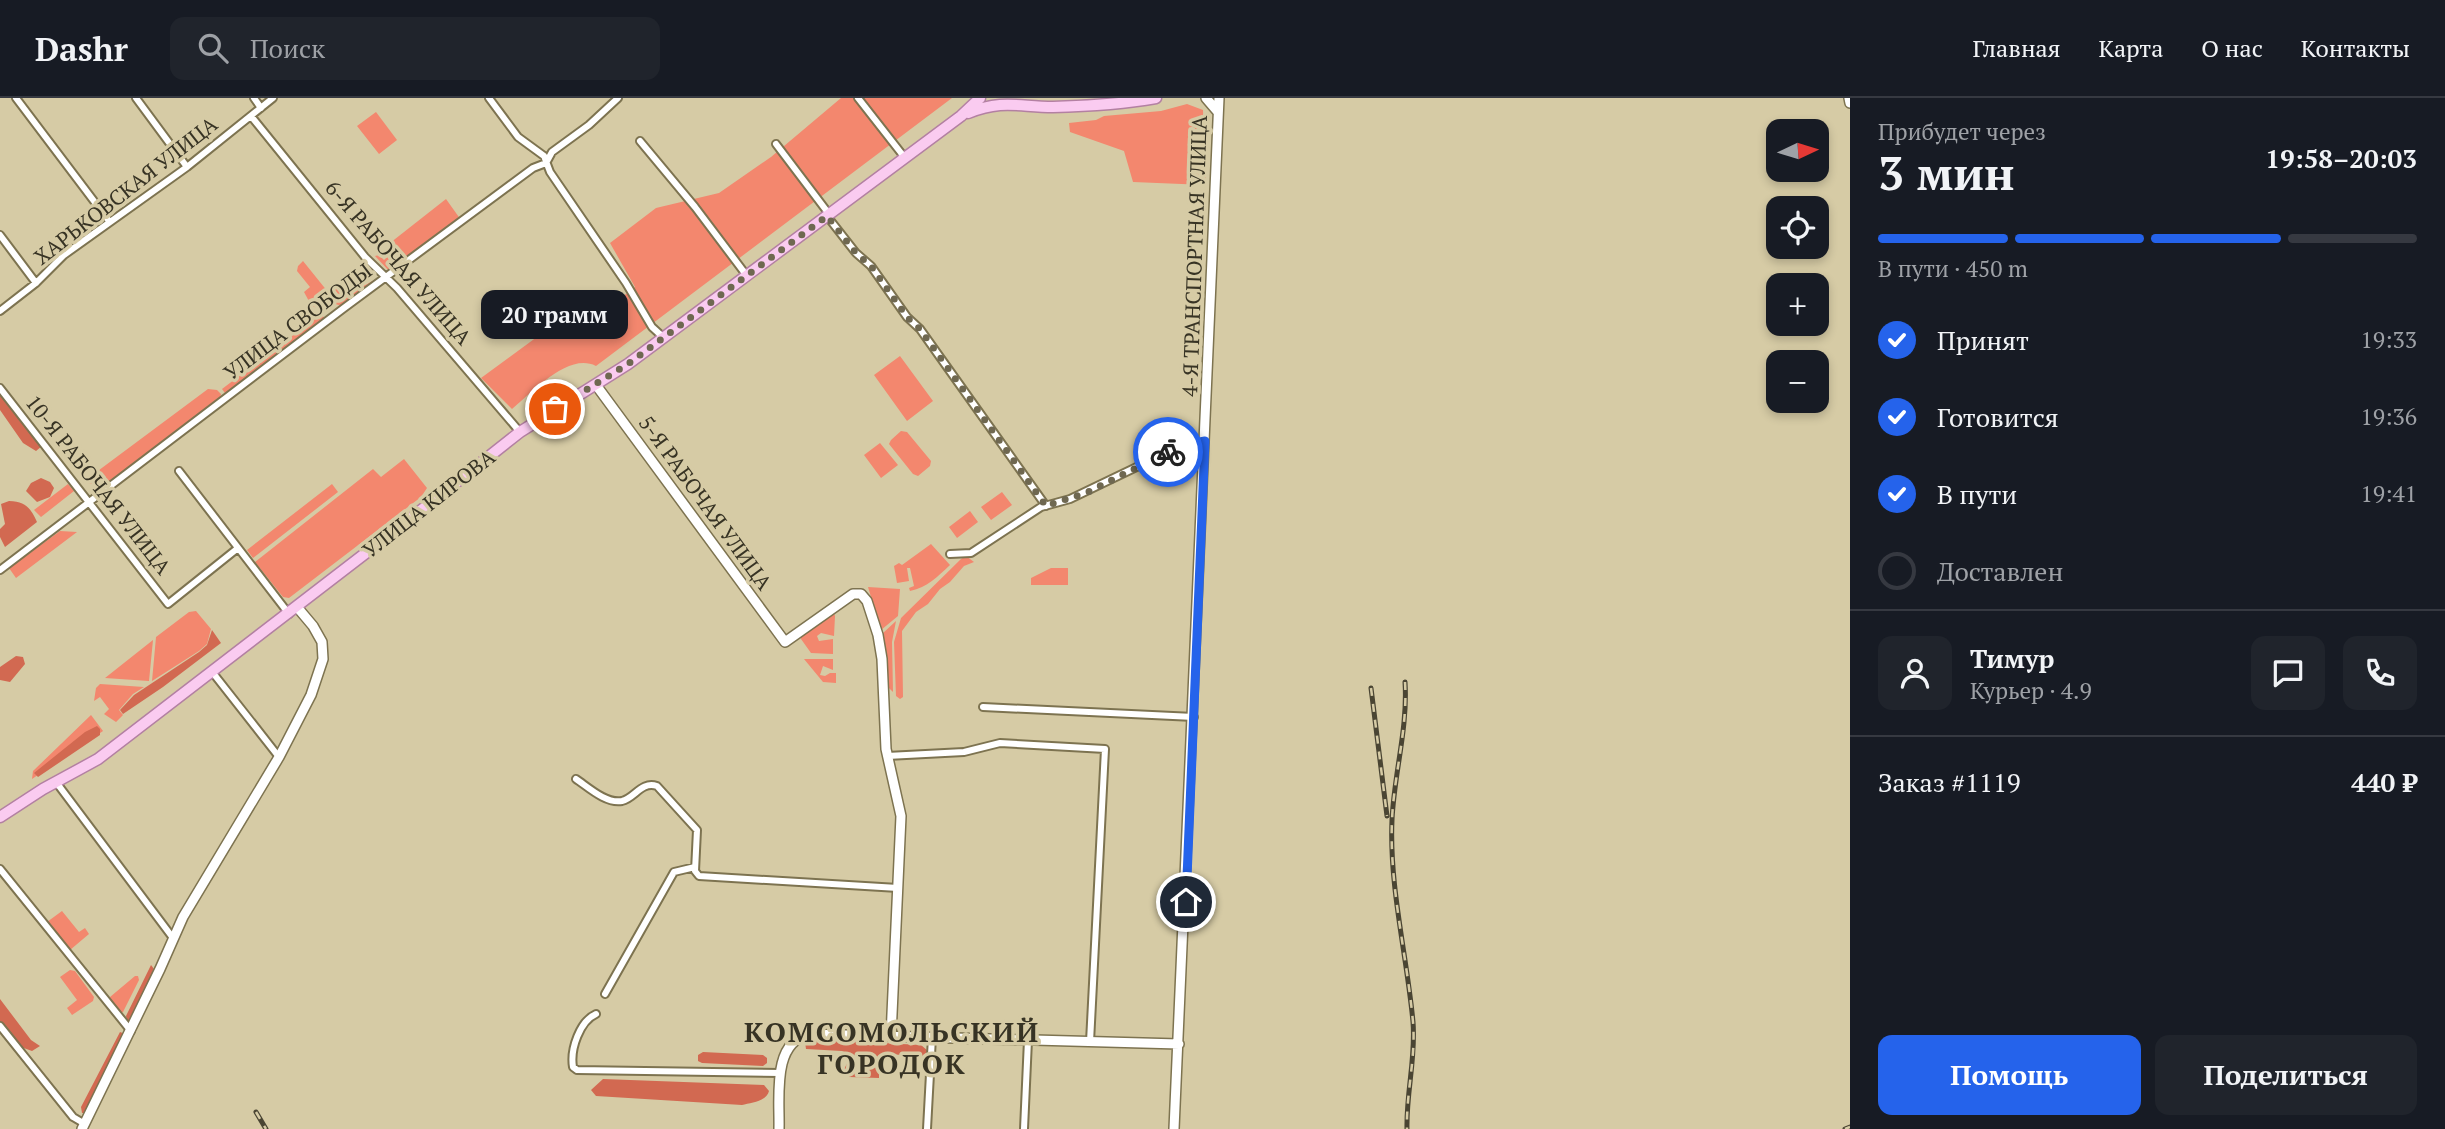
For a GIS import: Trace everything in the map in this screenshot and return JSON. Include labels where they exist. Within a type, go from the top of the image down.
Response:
[{"type":"main road","name":"УЛИЦА КИРОВА","points":[[961,116],[992,104],[1020,101],[1076,107],[1156,98]]},
{"type":"main road","points":[[1206,98],[1219,114]]},
{"type":"main road","name":"4-Я ТРАНСПОРТНАЯ УЛИЦА","points":[[1174,1129],[1180,1044],[1219,98]]},
{"type":"main road","name":"УЛИЦА КИРОВА","points":[[0,817],[98,759],[520,432],[596,385],[664,338],[961,116],[977,99]]},
{"type":"main road","name":"5-Я РАБОЧАЯ УЛИЦА","points":[[596,385],[785,642],[853,594],[861,594],[867,601],[878,635],[882,659],[887,756]]},
{"type":"main road","points":[[84,1127],[173,938],[205,877],[279,757],[311,695],[323,659],[322,642],[318,634],[293,610]]},
{"type":"main road","points":[[887,756],[901,816],[891,1036]]},
{"type":"main road","points":[[779,1129],[781,1073],[785,1052],[790,1042],[800,1035],[1180,1044]]},
{"type":"street","points":[[16,98],[109,221]]},
{"type":"street","points":[[136,98],[187,167]]},
{"type":"street","points":[[254,98],[261,108]]},
{"type":"street","name":"ХАРЬКОВСКАЯ УЛИЦА","points":[[0,311],[36,283],[64,255],[187,167],[274,98]]},
{"type":"street","points":[[489,98],[518,137],[539,152],[626,282],[652,327],[664,338]]},
{"type":"street","points":[[858,98],[905,158]]},
{"type":"street","name":"УЛИЦА СВОБОДЫ","points":[[0,570],[533,168],[546,163],[552,152],[619,99]]},
{"type":"street","name":"6-Я РАБОЧАЯ УЛИЦА","points":[[251,116],[340,228],[387,278],[520,432]]},
{"type":"street","points":[[640,141],[747,276]]},
{"type":"street","points":[[776,144],[856,253],[871,266],[907,317],[920,329],[1046,506]]},
{"type":"street","points":[[0,235],[36,283]]},
{"type":"street","name":"10-Я РАБОЧАЯ УЛИЦА","points":[[0,388],[168,604],[238,548]]},
{"type":"street","points":[[950,554],[971,552],[1046,506],[1105,484],[1172,450],[1205,441]]},
{"type":"street","points":[[179,471],[238,548],[293,610]]},
{"type":"street","points":[[212,673],[279,757]]},
{"type":"street","points":[[983,707],[1194,717]]},
{"type":"street","points":[[887,756],[964,752],[1000,743],[1105,749],[1090,1042]]},
{"type":"street","points":[[576,779],[607,799],[622,801],[646,786],[657,786],[697,830],[695,867],[699,876],[898,888]]},
{"type":"street","points":[[56,782],[173,938]]},
{"type":"street","points":[[605,994],[674,872],[695,867]]},
{"type":"street","points":[[0,869],[131,1031]]},
{"type":"street","points":[[596,1014],[588,1018],[581,1030],[573,1054],[573,1067],[582,1070],[781,1073]]},
{"type":"street","points":[[0,1026],[84,1127]]},
{"type":"street","points":[[927,1129],[932,1037]]},
{"type":"street","points":[[1024,1129],[1028,1040]]},
{"type":"shaded area","points":[[841,98],[952,98],[596,366],[574,364],[563,369],[540,384],[512,409],[481,378],[590,298],[602,313],[635,287],[610,243],[656,208],[719,193],[771,157]]},
{"type":"shaded area","points":[[1187,104],[1203,110],[1206,185],[1133,182],[1124,151],[1070,132],[1069,123],[1096,120],[1104,116],[1161,111]]},
{"type":"shaded area","points":[[376,112],[397,140],[379,154],[357,126]]},
{"type":"shaded area","points":[[446,199],[461,220],[391,273],[375,256],[379,255],[384,260],[395,250],[390,243]]},
{"type":"shaded area","points":[[303,261],[328,292],[340,284],[351,288],[362,287],[381,276],[342,306],[332,303],[320,310],[311,305],[304,292],[310,287],[297,271]]},
{"type":"shaded area","points":[[320,315],[326,318],[225,393],[222,389]]},
{"type":"shaded area","points":[[900,356],[933,401],[907,421],[874,375]]},
{"type":"shaded area","points":[[208,389],[217,390],[221,394],[220,398],[97,492],[93,484],[83,482]]},
{"type":"shaded area","points":[[0,392],[42,446],[36,451],[23,443],[0,410]]},
{"type":"shaded area","points":[[901,431],[907,432],[931,461],[930,466],[918,476],[913,474],[889,444]]},
{"type":"shaded area","points":[[880,443],[898,465],[881,478],[864,455]]},
{"type":"shaded area","points":[[404,459],[427,488],[421,497],[289,598],[283,597],[255,562],[373,469],[381,477]]},
{"type":"shaded area","points":[[41,478],[50,482],[54,488],[50,497],[37,502],[26,491],[31,483]]},
{"type":"shaded area","points":[[68,484],[74,491],[41,517],[34,510]]},
{"type":"shaded area","points":[[332,484],[338,492],[253,558],[247,550]]},
{"type":"shaded area","points":[[1002,492],[1012,505],[991,520],[981,507]]},
{"type":"shaded area","points":[[9,501],[27,506],[37,522],[5,547],[0,537],[0,529],[5,524],[1,504]]},
{"type":"shaded area","points":[[970,511],[978,522],[957,538],[949,527]]},
{"type":"shaded area","points":[[60,531],[77,532],[16,578],[9,568]]},
{"type":"shaded area","points":[[931,544],[950,565],[922,587],[910,591],[909,588],[914,586],[910,568],[907,568],[909,581],[897,583],[894,566],[899,563],[902,565]]},
{"type":"shaded area","points":[[966,556],[974,562],[964,566],[928,604],[916,612],[902,631],[903,697],[900,699],[896,696],[894,642],[901,618]]},
{"type":"shaded area","points":[[1051,568],[1068,568],[1068,585],[1031,585],[1031,578]]},
{"type":"shaded area","points":[[868,587],[900,589],[898,616],[881,630]]},
{"type":"shaded area","points":[[833,610],[834,636],[821,633],[817,636],[819,641],[833,639],[833,654],[811,653],[801,635]]},
{"type":"shaded area","points":[[196,611],[211,629],[207,644],[152,681],[156,637],[189,612]]},
{"type":"shaded area","points":[[896,621],[892,642],[893,692],[888,687],[888,666],[882,634]]},
{"type":"shaded area","points":[[212,630],[221,643],[123,714],[120,710],[134,695],[207,645]]},
{"type":"shaded area","points":[[153,640],[149,681],[105,678]]},
{"type":"shaded area","points":[[16,656],[23,657],[25,664],[10,682],[0,680],[0,667]]},
{"type":"shaded area","points":[[804,659],[833,659],[833,670],[823,666],[820,675],[836,673],[836,683],[823,682]]},
{"type":"shaded area","points":[[100,684],[144,687],[133,694],[119,710],[123,715],[116,722],[104,714],[109,709],[100,697],[94,701],[96,688]]},
{"type":"shaded area","points":[[91,715],[103,731],[32,779],[33,771]]},
{"type":"shaded area","points":[[97,726],[100,735],[38,777],[34,773],[85,732]]},
{"type":"shaded area","points":[[62,911],[79,932],[85,928],[89,934],[70,950],[47,922]]},
{"type":"shaded area","points":[[151,965],[154,969],[132,1019],[127,1021],[126,1016]]},
{"type":"shaded area","points":[[70,970],[75,971],[94,997],[93,1001],[72,1015],[67,1008],[77,1000],[60,977]]},
{"type":"shaded area","points":[[138,976],[139,980],[123,1012],[120,1013],[110,997]]},
{"type":"shaded area","points":[[0,999],[31,1040],[40,1046],[32,1051],[21,1047],[0,1021]]},
{"type":"shaded area","points":[[120,1032],[125,1034],[85,1113],[82,1113],[81,1107]]},
{"type":"shaded area","points":[[809,1039],[921,1045],[928,1051],[923,1056],[885,1054],[879,1059],[879,1078],[849,1077],[843,1072],[848,1061],[847,1053],[806,1049],[805,1042]]},
{"type":"shaded area","points":[[703,1052],[763,1055],[767,1058],[767,1063],[763,1066],[702,1063],[698,1061],[698,1055]]},
{"type":"shaded area","points":[[603,1079],[764,1085],[769,1091],[762,1099],[742,1105],[596,1096],[591,1090]]},
{"type":"railway","points":[[1405,682],[1405,716],[1393,803],[1392,845],[1413,1022],[1407,1129]]},
{"type":"railway","points":[[1371,688],[1387,816]]},
{"type":"railway","points":[[256,1112],[266,1129]]},
{"type":"railway","points":[[1845,1129],[1850,1127]]},
{"type":"way so far","points":[[555,409],[628,364],[827,216],[856,253],[868,262],[907,317],[920,329],[1046,506],[1088,492],[1168,452]]},
{"type":"place","name":"20 грамм","points":[[555,409]]},
{"type":"district","name":"КОМСОМОЛЬСКИЙ ГОРОДОК","points":[[892,1048]]},
{"type":"route","points":[[1168,452],[1205,441],[1186,902]]}]
